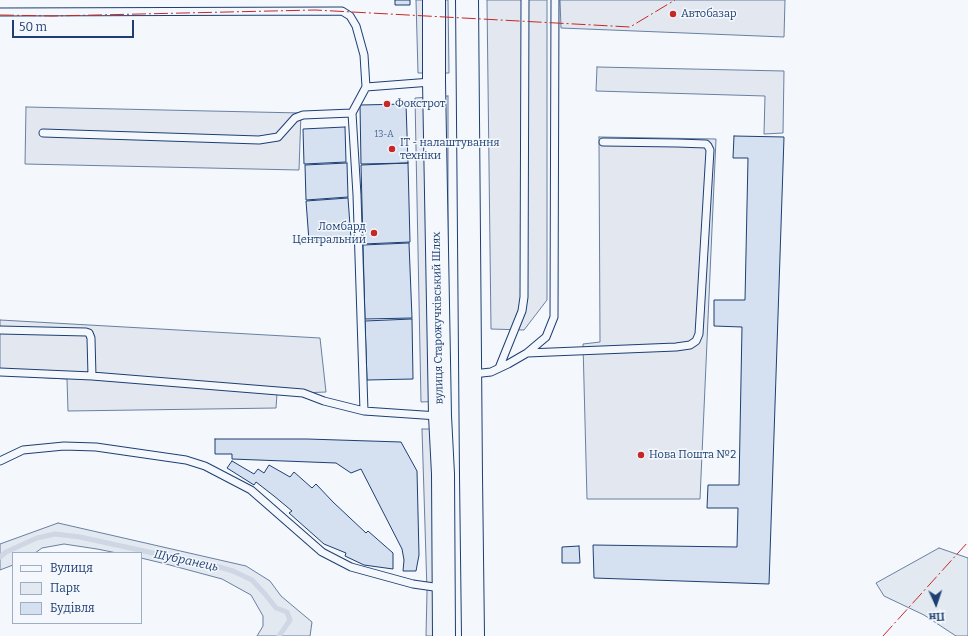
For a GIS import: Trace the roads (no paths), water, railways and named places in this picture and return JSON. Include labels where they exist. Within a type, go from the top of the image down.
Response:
[{"type":"main road","name":"вулиця Старожучківський Шлях","points":[[434,0],[440,416],[443,474],[444,636]]},
{"type":"main road","points":[[467,0],[472,587],[474,636]]},
{"type":"lane","points":[[499,368],[522,311],[524,297],[524,0]]},
{"type":"lane","points":[[470,375],[491,372],[527,353],[546,337],[554,317],[555,0]]},
{"type":"lane","points":[[0,12],[342,11],[350,16],[356,26],[364,55],[366,87],[352,113],[357,195],[364,411]]},
{"type":"lane","points":[[366,87],[434,82]]},
{"type":"lane","points":[[43,133],[259,140],[278,137],[295,118],[302,115],[352,113]]},
{"type":"lane","points":[[527,353],[676,347],[690,345],[696,341],[699,334],[710,150],[706,144],[677,142],[603,142]]},
{"type":"lane","points":[[0,330],[89,333],[92,338],[92,376]]},
{"type":"lane","points":[[0,372],[92,376],[303,393],[324,401],[364,411],[440,416]]},
{"type":"lane","points":[[0,462],[23,450],[64,446],[102,448],[186,460],[205,466],[251,490],[322,552],[351,567],[413,584],[444,588]]},
{"type":"waterway","name":"Шубранець","points":[[0,557],[6,552],[37,538],[55,534],[80,537],[182,561],[212,565],[233,571],[252,580],[276,608],[287,612],[290,620],[279,636]]},
{"type":"place","name":"Автобазар","points":[[673,14]]},
{"type":"place","name":"Фокстрот","points":[[387,104]]},
{"type":"place","name":"ІТ - налаштування техніки","points":[[392,149]]},
{"type":"place","name":"Ломбард Центральний","points":[[374,233]]},
{"type":"place","name":"Нова Пошта №2","points":[[641,455]]}]
